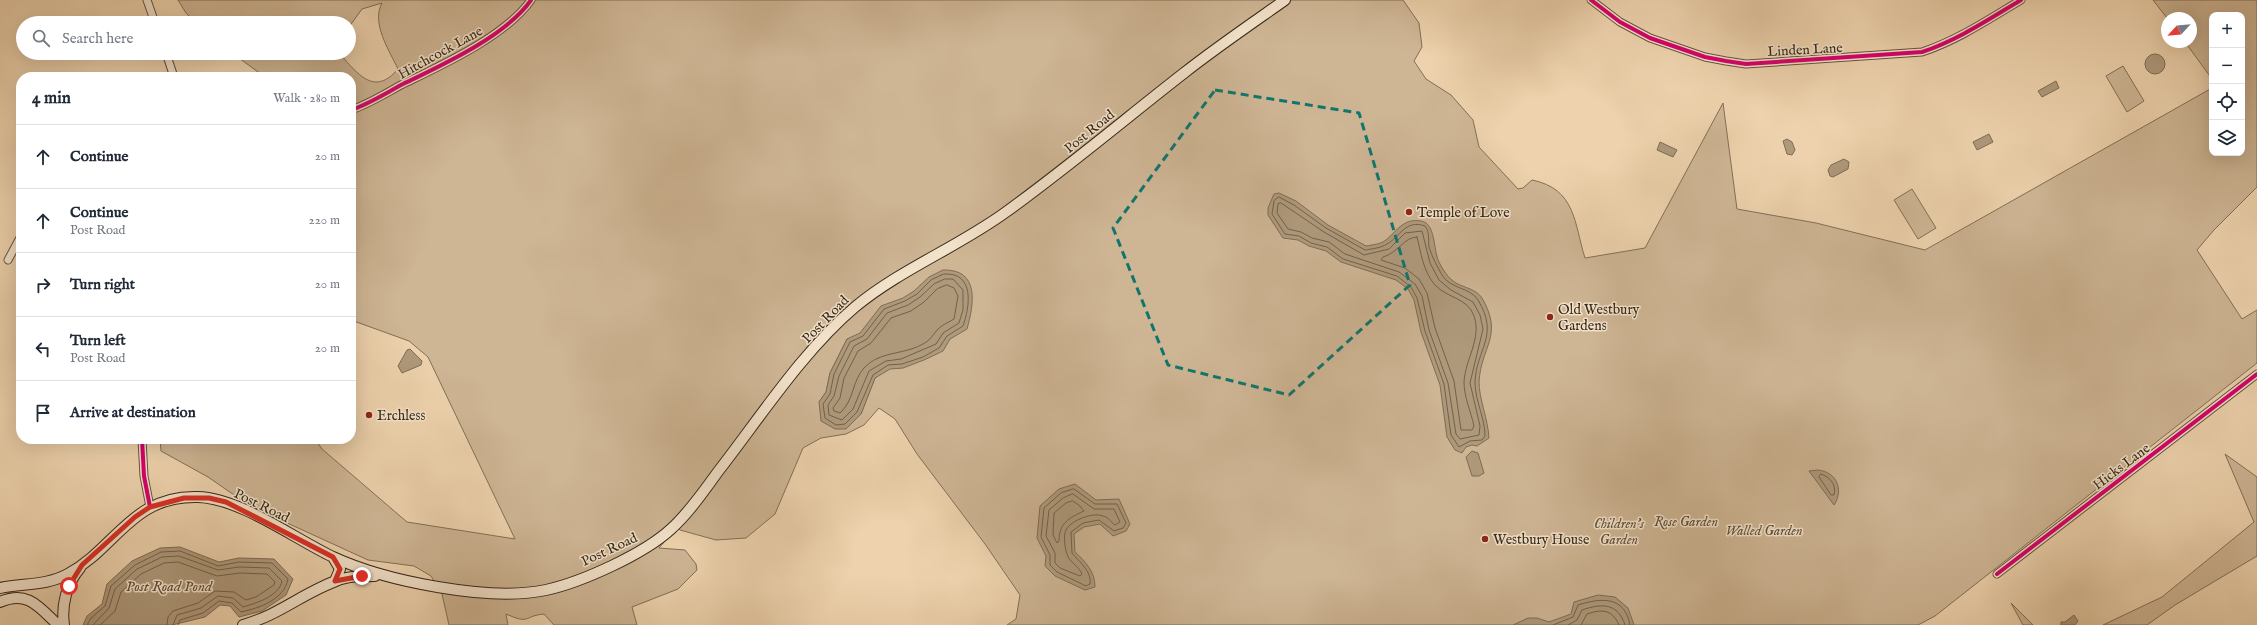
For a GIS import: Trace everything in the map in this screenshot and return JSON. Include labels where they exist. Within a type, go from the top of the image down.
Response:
[{"type":"main road","name":"Post Road","points":[[243,625],[275,614],[335,581],[357,576],[388,577],[455,589],[488,593],[520,594],[547,590],[573,581],[645,548],[660,538],[685,515],[788,381],[826,336],[851,310],[894,279],[1003,214],[1058,173],[1184,73],[1286,0]]},
{"type":"main road","name":"Post Road","points":[[0,588],[47,582],[64,576],[82,565],[127,524],[150,507],[175,499],[192,497],[222,501],[239,508],[333,557],[388,577]]},
{"type":"main road","points":[[333,557],[340,569],[335,581]]},
{"type":"main road","points":[[64,625],[63,614],[67,593],[72,580],[82,565]]},
{"type":"main road","points":[[0,602],[17,597],[27,599],[58,625]]},
{"type":"street","points":[[146,0],[152,16]]},
{"type":"street","name":"Hitchcock Lane","points":[[356,108],[436,68],[494,35],[515,19],[531,0]]},
{"type":"street","name":"Linden Lane","points":[[1591,0],[1620,22],[1650,38],[1705,57],[1746,64],[1922,52],[1943,45],[2021,0]]},
{"type":"street","points":[[168,60],[172,72]]},
{"type":"street","points":[[8,260],[16,245]]},
{"type":"street","name":"Hicks Lane","points":[[1997,574],[2257,374]]},
{"type":"street","points":[[142,444],[144,476],[150,507]]},
{"type":"highlighted area","points":[[1215,90],[1359,113],[1410,285],[1289,395],[1168,365],[1113,228]]},
{"type":"green space","points":[[178,0],[1403,0],[1419,23],[1422,47],[1414,61],[1426,79],[1451,95],[1473,120],[1479,147],[1518,189],[1523,188],[1532,180],[1546,184],[1557,191],[1565,199],[1575,220],[1585,258],[1645,248],[1723,103],[1737,209],[1816,223],[1925,250],[2209,90],[2209,156],[2245,156],[2245,12],[2209,12],[2209,75],[2189,48],[2197,48],[2197,12],[2162,12],[2153,0],[2257,0],[2257,187],[2214,230],[2197,250],[2242,319],[2257,310],[2257,363],[1935,616],[1918,625],[1007,625],[1016,619],[1020,595],[985,544],[917,454],[895,419],[879,408],[864,425],[846,434],[821,438],[803,448],[775,514],[746,538],[716,540],[680,530],[677,527],[659,548],[685,550],[696,564],[697,570],[678,589],[632,607],[637,625],[554,625],[544,614],[526,619],[520,619],[506,614],[508,625],[449,625],[442,594],[431,576],[414,566],[368,560],[250,506],[208,477],[161,451],[160,444],[318,444],[322,449],[407,522],[515,539],[428,357],[409,341],[356,322],[356,72],[258,72],[242,60],[346,60],[360,75],[374,82],[381,81],[389,77],[398,69],[382,36],[380,28],[379,11],[382,3],[362,9],[356,17],[356,16],[189,16]],"holes":[[[851,338],[878,376],[875,378],[861,414],[846,429],[819,402],[826,392],[830,373],[847,339]]]},
{"type":"green space","points":[[2123,66],[2144,101],[2127,112],[2106,76]]},
{"type":"green space","points":[[1912,189],[1936,228],[1918,239],[1894,200]]},
{"type":"green space","points":[[2225,454],[2257,477],[2257,556],[2175,605],[2147,625],[2103,625],[2162,597],[2254,522]]},
{"type":"green space","points":[[2011,603],[2033,625],[2023,625]]},
{"type":"water","points":[[2155,54],[2162,57],[2165,64],[2162,71],[2155,74],[2148,71],[2145,64],[2148,57]]},
{"type":"water","points":[[2056,81],[2059,88],[2042,97],[2038,91]]},
{"type":"water","points":[[1989,134],[1993,142],[1977,150],[1973,142]]},
{"type":"water","points":[[1787,139],[1792,142],[1795,150],[1792,155],[1787,154],[1783,141]]},
{"type":"water","points":[[1660,142],[1677,150],[1673,157],[1657,150]]},
{"type":"water","points":[[1844,159],[1849,162],[1848,169],[1833,177],[1830,176],[1828,170],[1831,165]]},
{"type":"water","points":[[1279,193],[1296,201],[1328,225],[1366,246],[1384,241],[1409,221],[1421,221],[1426,223],[1432,232],[1437,257],[1444,271],[1456,283],[1480,295],[1488,311],[1491,322],[1490,341],[1483,359],[1479,389],[1489,438],[1477,446],[1472,445],[1466,447],[1462,453],[1455,450],[1447,437],[1440,385],[1421,332],[1414,300],[1408,289],[1396,280],[1341,262],[1326,251],[1309,246],[1298,240],[1283,238],[1268,215],[1268,208],[1274,194]]},
{"type":"water","points":[[943,270],[955,271],[963,275],[969,282],[972,290],[972,299],[967,329],[950,339],[943,351],[903,368],[890,369],[875,378],[861,414],[846,429],[835,429],[821,421],[819,402],[826,392],[830,373],[847,339],[860,333],[881,306],[903,298],[914,291],[929,277]]},
{"type":"water","points":[[410,349],[422,361],[421,365],[402,373],[398,366],[407,350]]},
{"type":"water","points":[[1472,451],[1478,453],[1484,473],[1479,476],[1472,476],[1466,457]]},
{"type":"water","points":[[1809,471],[1825,471],[1830,474],[1837,483],[1838,493],[1834,505]]},
{"type":"water","points":[[1075,484],[1096,500],[1119,499],[1130,524],[1126,531],[1113,536],[1100,524],[1084,527],[1074,534],[1075,552],[1092,572],[1095,582],[1095,587],[1085,590],[1055,576],[1045,566],[1046,556],[1037,538],[1040,506],[1059,489]]},
{"type":"water","name":"Post Road Pond","points":[[180,547],[219,562],[239,558],[274,559],[293,579],[286,595],[262,611],[239,617],[230,606],[220,605],[205,617],[172,625],[83,625],[87,616],[102,604],[107,584],[132,561],[160,548]]},
{"type":"water","points":[[1598,595],[1615,597],[1628,608],[1634,625],[1513,625],[1528,618],[1537,618],[1549,622],[1571,614],[1574,602]]},
{"type":"water","points":[[2074,615],[2078,621],[2075,625],[2061,625],[2061,622],[2065,622]]},
{"type":"cycle path","points":[[356,109],[454,59],[490,37],[506,26],[531,0]]},
{"type":"cycle path","points":[[1591,0],[1620,22],[1650,38],[1705,57],[1746,64],[1922,52],[1961,35],[2021,0]]},
{"type":"cycle path","points":[[1997,574],[2257,374]]},
{"type":"cycle path","points":[[142,444],[144,476],[150,507]]},
{"type":"place","name":"Temple of Love","points":[[1409,212]]},
{"type":"place","name":"Old Westbury Gardens","points":[[1550,317]]},
{"type":"place","name":"Erchless","points":[[369,415]]},
{"type":"place","name":"Westbury House","points":[[1485,539]]},
{"type":"route","points":[[69,586],[82,565],[143,511],[157,504],[175,499],[192,497],[209,498],[226,502],[333,557],[337,561],[340,569],[338,577],[335,581],[352,576],[362,576]]},
{"type":"park label","name":"Rose Garden","points":[[1686,521]]},
{"type":"park label","name":"Walled Garden","points":[[1764,530]]},
{"type":"park label","name":"Children's Garden","points":[[1619,532]]}]
